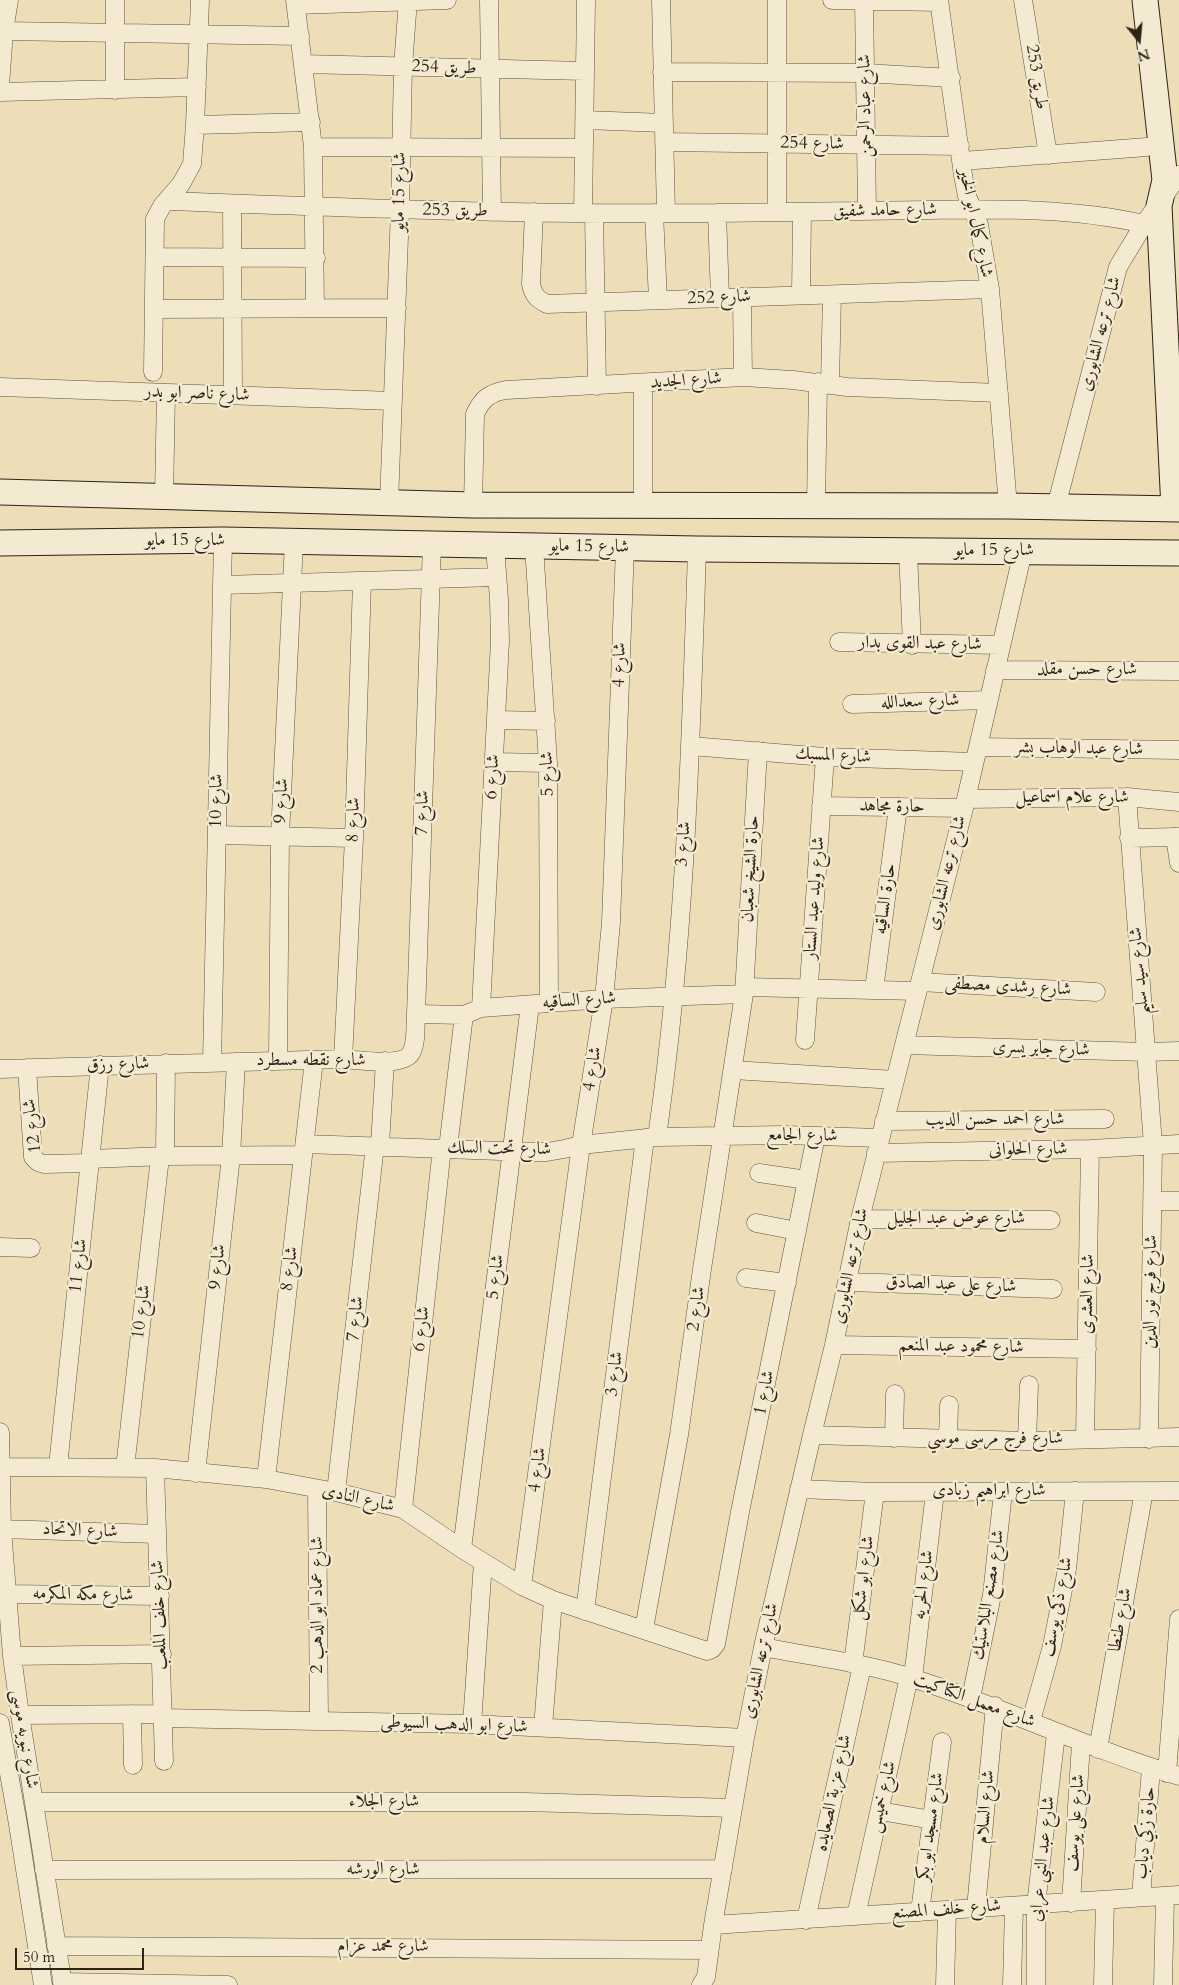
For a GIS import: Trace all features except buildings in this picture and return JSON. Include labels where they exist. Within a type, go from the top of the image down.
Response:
[{"type":"main road","points":[[0,492],[473,505],[1008,506],[1177,509],[1170,259],[1161,210],[1151,185],[1130,0]]},
{"type":"main road","points":[[1145,0],[1164,168],[1164,192],[1161,210]]},
{"type":"main road","name":"شارع 15 مايو","points":[[0,542],[223,540],[697,549],[1179,553]]},
{"type":"street","points":[[1,76],[4,31],[9,0]]},
{"type":"street","points":[[115,0],[115,90]]},
{"type":"street","points":[[153,372],[155,218],[166,201],[181,184],[192,164],[200,0]]},
{"type":"street","points":[[315,308],[316,258],[313,147],[295,2],[447,0]]},
{"type":"street","points":[[489,0],[492,212]]},
{"type":"street","points":[[586,0],[584,148],[596,302],[597,386]]},
{"type":"street","points":[[658,300],[664,142],[661,0]]},
{"type":"street","points":[[777,0],[777,212]]},
{"type":"street","points":[[832,0],[939,1]]},
{"type":"street","name":"شارع عباد الرحمن","points":[[864,0],[867,211]]},
{"type":"street","name":"طريق 253","points":[[1023,0],[1048,155]]},
{"type":"street","name":"شارع 15 مايو","points":[[389,503],[397,308],[403,66],[408,1]]},
{"type":"street","name":"شارع كمال ابو الخير","points":[[939,1],[968,196],[979,225],[990,289],[1008,506]]},
{"type":"street","points":[[4,31],[300,36]]},
{"type":"street","name":"طريق 254","points":[[303,64],[585,71]]},
{"type":"street","points":[[662,72],[777,72],[951,78]]},
{"type":"street","points":[[0,92],[197,87]]},
{"type":"street","points":[[585,120],[664,123]]},
{"type":"street","points":[[195,125],[311,122]]},
{"type":"street","name":"شارع 254","points":[[664,142],[866,144],[961,154],[1048,155],[1147,147]]},
{"type":"street","points":[[313,147],[584,148]]},
{"type":"street","name":"شارع ترعه الشابورى","points":[[1056,507],[1118,267],[1161,210],[1179,175]]},
{"type":"street","name":"طريق 253","points":[[166,201],[400,210],[589,214],[660,213]]},
{"type":"street","points":[[232,204],[232,395]]},
{"type":"street","name":"شارع حامد شفيق","points":[[660,213],[973,210],[1066,212],[1109,216],[1161,210]]},
{"type":"street","name":"شارع 252","points":[[534,212],[531,284],[533,293],[538,300],[547,304],[990,289]]},
{"type":"street","points":[[801,295],[802,212]]},
{"type":"street","points":[[717,213],[720,298]]},
{"type":"street","points":[[155,257],[316,258]]},
{"type":"street","points":[[816,506],[832,295]]},
{"type":"street","points":[[742,297],[743,377]]},
{"type":"street","points":[[154,309],[397,308]]},
{"type":"street","name":"شارع الجديد","points":[[473,505],[475,414],[481,402],[492,393],[506,390],[643,384],[693,378],[743,377],[824,383],[847,387],[999,393]]},
{"type":"street","points":[[643,384],[643,505]]},
{"type":"street","name":"شارع ناصر ابو بدر","points":[[0,387],[393,401]]},
{"type":"street","points":[[164,496],[166,393]]},
{"type":"street","name":"شارع 10","points":[[212,1062],[223,540]]},
{"type":"street","name":"شارع 9","points":[[278,1060],[280,836],[294,542]]},
{"type":"street","name":"شارع 7","points":[[385,1061],[406,1059],[412,1052],[416,1014],[432,544]]},
{"type":"street","name":"شارع 6","points":[[481,1008],[500,641],[495,546]]},
{"type":"street","name":"شارع 5","points":[[534,546],[548,763],[549,1003]]},
{"type":"street","name":"شارع 4","points":[[522,1586],[581,1144],[604,999],[611,922],[625,548]]},
{"type":"street","name":"شارع 3","points":[[585,1611],[651,1137],[667,1065],[674,997],[691,746],[697,549]]},
{"type":"street","points":[[908,551],[912,644]]},
{"type":"street","name":"شارع ترعه الشابورى","points":[[702,1985],[706,1977],[712,1926],[763,1648],[849,1282],[860,1219],[965,803],[1023,551]]},
{"type":"street","points":[[222,585],[497,577]]},
{"type":"street","name":"شارع 8","points":[[344,1059],[354,838],[362,581]]},
{"type":"street","name":"شارع عبد القوى بدار","points":[[839,642],[1001,645]]},
{"type":"street","name":"شارع حسن مقلد","points":[[996,670],[1179,671]]},
{"type":"street","name":"شارع سعدالله","points":[[852,704],[989,700]]},
{"type":"street","points":[[496,720],[546,721]]},
{"type":"street","name":"شارع المسبك","points":[[691,746],[825,757],[976,754]]},
{"type":"street","name":"شارع عبد الوهاب بشر","points":[[976,754],[1179,750]]},
{"type":"street","name":"حارة الشيخ شعبان","points":[[744,991],[758,751]]},
{"type":"street","name":"شارع وليد عبد الستار","points":[[805,1040],[825,757]]},
{"type":"street","points":[[494,762],[548,763]]},
{"type":"street","name":"شارع علام اسماعيل","points":[[965,803],[1127,797],[1179,802]]},
{"type":"street","name":"شارع سيد سليم","points":[[1127,797],[1153,1145]]},
{"type":"street","name":"حارة مجاهد","points":[[821,806],[898,808],[965,803]]},
{"type":"street","name":"حارة الساقيه","points":[[874,990],[898,808]]},
{"type":"street","points":[[217,835],[354,838]]},
{"type":"street","points":[[1129,838],[1177,837],[1179,863]]},
{"type":"street","name":"شارع الساقيه","points":[[416,1014],[464,1015],[481,1008],[744,991],[808,989],[874,990],[919,986]]},
{"type":"street","name":"شارع رشدى مصطفى","points":[[919,986],[1096,992]]},
{"type":"street","name":"شارع 2","points":[[644,1629],[680,1435],[702,1269],[744,991]]},
{"type":"street","name":"شارع 5","points":[[462,1549],[530,1005]]},
{"type":"street","name":"شارع 6","points":[[403,1509],[445,1148],[464,1015]]},
{"type":"street","name":"شارع جابر يسرى","points":[[904,1045],[1147,1052],[1179,1051]]},
{"type":"street","name":"شارع نقطه مسطرد","points":[[236,1062],[344,1059],[385,1061]]},
{"type":"street","name":"شارع 8","points":[[266,1480],[314,1060]]},
{"type":"street","points":[[378,1145],[385,1061]]},
{"type":"street","name":"شارع 9","points":[[196,1473],[231,1156],[236,1062]]},
{"type":"street","name":"شارع رزق","points":[[0,1069],[236,1062]]},
{"type":"street","name":"شارع 10","points":[[125,1468],[163,1157],[166,1064]]},
{"type":"street","name":"شارع 11","points":[[58,1466],[100,1065]]},
{"type":"street","name":"شارع 12","points":[[27,1068],[33,1157],[38,1162],[44,1164],[90,1161]]},
{"type":"street","points":[[733,1070],[895,1080]]},
{"type":"street","name":"شارع احمد حسن الديب","points":[[884,1121],[1105,1119]]},
{"type":"street","name":"شارع تحت السلك","points":[[90,1161],[231,1156],[378,1145],[547,1152],[564,1150],[581,1144],[651,1137],[723,1135]]},
{"type":"street","name":"شارع الجامع","points":[[723,1135],[816,1136],[878,1146]]},
{"type":"street","name":"شارع 1","points":[[712,1649],[716,1644],[740,1512],[816,1136]]},
{"type":"street","name":"شارع الحلوانى","points":[[878,1146],[1090,1149],[1179,1144]]},
{"type":"street","name":"شارع 7","points":[[336,1492],[378,1145]]},
{"type":"street","name":"شارع فرج نور الدين","points":[[1149,1439],[1153,1145]]},
{"type":"street","name":"شارع العشرى","points":[[1084,1438],[1090,1149]]},
{"type":"street","points":[[759,1173],[807,1180]]},
{"type":"street","points":[[1152,1201],[1179,1201]]},
{"type":"street","name":"شارع عوض عبد الجليل","points":[[860,1219],[1051,1220]]},
{"type":"street","points":[[756,1223],[797,1231]]},
{"type":"street","points":[[0,1247],[31,1248]]},
{"type":"street","points":[[746,1278],[787,1283]]},
{"type":"street","name":"شارع على عبد الصادق","points":[[849,1282],[1053,1289]]},
{"type":"street","name":"شارع محمود عبد المنعم","points":[[834,1345],[1087,1349]]},
{"type":"street","points":[[1027,1441],[1029,1385]]},
{"type":"street","points":[[894,1438],[895,1394]]},
{"type":"street","points":[[948,1439],[949,1406]]},
{"type":"street","name":"شارع نبويه موسى","points":[[0,1432],[2,1529],[12,1656],[63,1983]]},
{"type":"street","name":"شارع فرج مرسى موسي","points":[[812,1436],[1027,1441],[1179,1437]]},
{"type":"street","name":"شارع النادى","points":[[1,1467],[155,1468],[266,1480],[317,1488],[403,1509],[462,1549],[522,1586],[553,1600],[644,1629],[700,1650],[707,1652],[712,1649]]},
{"type":"street","name":"شارع خلف الملعب","points":[[155,1468],[164,1761]]},
{"type":"street","name":"شارع عماد ابو الدهب 2","points":[[317,1488],[319,1721]]},
{"type":"street","name":"شارع ابراهيم زبادى","points":[[799,1490],[875,1492],[1179,1491]]},
{"type":"street","name":"شارع ذكى يوسف","points":[[1031,1721],[1052,1646],[1063,1588],[1075,1491]]},
{"type":"street","name":"شارع طنطا","points":[[1098,1748],[1144,1491]]},
{"type":"street","name":"شارع ابو شكل","points":[[857,1665],[875,1492]]},
{"type":"street","name":"شارع الحريه","points":[[911,1677],[935,1492]]},
{"type":"street","name":"شارع مصنع البلاستيك","points":[[971,1698],[992,1595],[1003,1492]]},
{"type":"street","name":"شارع الاتحاد","points":[[2,1529],[158,1534]]},
{"type":"street","points":[[472,1724],[483,1562]]},
{"type":"street","name":"شارع مكه المكرمه","points":[[6,1594],[160,1596]]},
{"type":"street","points":[[543,1728],[553,1600]]},
{"type":"street","name":"حارة زكي دياب","points":[[1141,1898],[1166,1772],[1179,1619]]},
{"type":"street","name":"شارع معمل الكتاكيت","points":[[763,1648],[911,1677],[995,1706],[1056,1734],[1166,1772]]},
{"type":"street","points":[[12,1656],[162,1654]]},
{"type":"street","name":"شارع عزبة الصعايده","points":[[806,1920],[857,1665]]},
{"type":"street","name":"شارع خميس","points":[[856,1916],[911,1677]]},
{"type":"street","name":"شارع السلام","points":[[976,1908],[995,1706]]},
{"type":"street","points":[[132,1714],[134,1765]]},
{"type":"street","name":"شارع ابو الدهب السيوطى","points":[[20,1715],[132,1714],[472,1724],[745,1738]]},
{"type":"street","name":"شارع نبويه موسى","points":[[0,1722],[43,1985]]},
{"type":"street","name":"شارع عبد النبى عرابى","points":[[1036,1985],[1036,1905],[1056,1734]]},
{"type":"street","name":"شارع مسجد ابو بكر","points":[[920,1912],[942,1742]]},
{"type":"street","name":"شارع على يوسف","points":[[1071,1903],[1081,1743]]},
{"type":"street","name":"شارع الجلاء","points":[[34,1802],[525,1802],[733,1808]]},
{"type":"street","points":[[880,1811],[932,1820]]},
{"type":"street","name":"شارع الورشه","points":[[44,1870],[722,1869]]},
{"type":"street","points":[[1164,1985],[1172,1896]]},
{"type":"street","name":"شارع خلف المصنع","points":[[712,1926],[1172,1896]]},
{"type":"street","points":[[1103,1985],[1105,1900]]},
{"type":"street","points":[[1012,1985],[1014,1906]]},
{"type":"street","points":[[945,1985],[947,1910]]},
{"type":"street","name":"شارع محمد عزام","points":[[56,1946],[709,1950]]},
{"type":"street","points":[[63,1983],[228,1985]]}]
